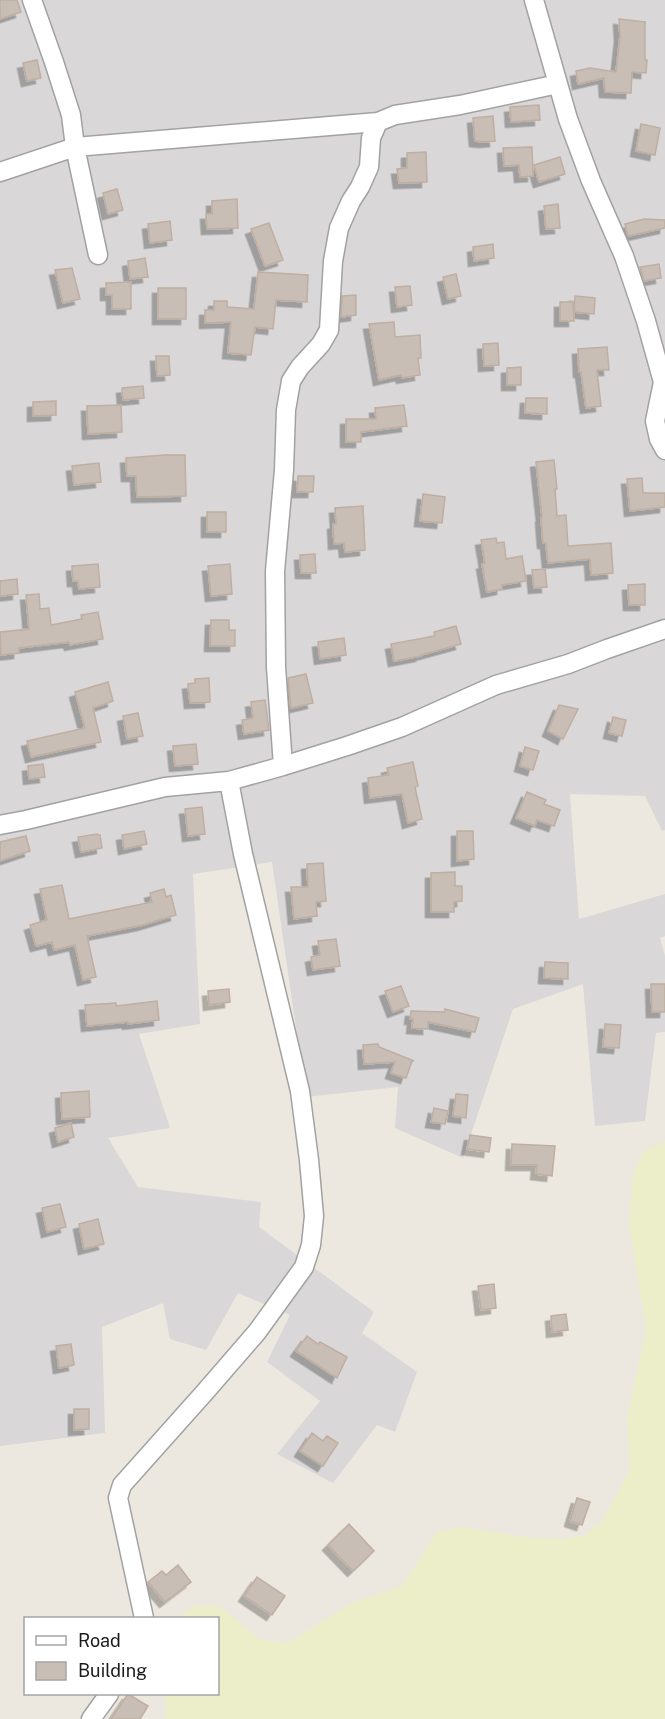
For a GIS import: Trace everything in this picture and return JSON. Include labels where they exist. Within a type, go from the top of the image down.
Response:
[{"type":"street","points":[[32,0],[70,115],[98,255]]},
{"type":"street","points":[[534,0],[568,119],[624,256],[646,321],[663,382],[655,421],[659,439],[665,450]]},
{"type":"street","points":[[0,172],[75,147],[378,122],[395,115],[460,105],[558,84]]},
{"type":"street","points":[[282,765],[276,667],[275,571],[284,470],[286,410],[291,381],[300,367],[321,344],[329,330],[333,261],[339,228],[369,166],[371,138],[378,122]]},
{"type":"street","points":[[0,825],[165,787],[229,781],[402,727],[496,685],[568,664],[607,648],[665,629]]},
{"type":"street","points":[[144,1617],[118,1498],[122,1485],[257,1332],[304,1267],[311,1245],[314,1216],[300,1090],[243,854],[229,781]]},
{"type":"street","points":[[91,1719],[108,1695]]},
{"type":"shaded area","points":[[0,0],[665,0],[665,830],[662,831],[645,796],[570,794],[579,919],[665,894],[665,936],[660,938],[665,956],[665,1032],[656,1033],[645,1121],[595,1126],[583,984],[513,1009],[463,1158],[395,1128],[398,1087],[306,1097],[272,862],[193,874],[200,1024],[139,1034],[170,1128],[108,1138],[138,1187],[261,1202],[259,1227],[374,1312],[362,1333],[417,1372],[395,1432],[377,1425],[333,1483],[277,1454],[320,1401],[267,1362],[290,1315],[238,1293],[206,1350],[170,1339],[163,1303],[102,1327],[105,1433],[0,1446]]},
{"type":"green space","points":[[665,1141],[665,1719],[163,1719],[167,1713],[164,1695],[219,1695],[219,1617],[178,1617],[194,1606],[220,1606],[259,1639],[287,1643],[352,1603],[402,1586],[438,1531],[462,1527],[532,1538],[559,1539],[583,1536],[602,1521],[630,1470],[627,1417],[646,1330],[629,1224],[633,1175],[643,1152]]},
{"type":"building","points":[[0,0],[17,0],[21,12],[0,19]]},
{"type":"building","points":[[619,19],[645,22],[646,73],[632,72],[631,93],[605,92],[604,78],[578,84],[576,71],[590,68],[616,72],[620,36]]},
{"type":"building","points":[[37,60],[41,78],[27,81],[23,63]]},
{"type":"building","points":[[539,105],[540,120],[511,122],[510,107]]},
{"type":"building","points":[[493,116],[495,141],[475,141],[473,118]]},
{"type":"building","points":[[641,124],[660,128],[655,155],[636,151]]},
{"type":"building","points":[[532,147],[533,176],[520,177],[519,165],[504,166],[503,148]]},
{"type":"building","points":[[426,152],[427,182],[399,183],[397,169],[407,168],[407,153]]},
{"type":"building","points":[[560,157],[565,174],[539,182],[534,165]]},
{"type":"building","points":[[117,189],[123,210],[108,214],[103,193]]},
{"type":"building","points":[[237,199],[238,228],[207,229],[206,214],[212,214],[212,201]]},
{"type":"building","points":[[558,204],[560,228],[546,229],[544,206]]},
{"type":"building","points":[[644,219],[665,220],[665,228],[628,236],[625,224]]},
{"type":"building","points":[[170,221],[172,240],[150,243],[148,224]]},
{"type":"building","points":[[269,223],[283,260],[265,266],[251,229]]},
{"type":"building","points":[[493,244],[494,258],[474,261],[473,247]]},
{"type":"building","points":[[145,258],[148,277],[130,279],[128,261]]},
{"type":"building","points":[[659,264],[661,278],[644,281],[640,267]]},
{"type":"building","points":[[72,268],[80,299],[63,303],[55,270]]},
{"type":"building","points":[[258,272],[308,275],[307,302],[276,300],[273,329],[255,327],[251,355],[228,353],[231,322],[205,323],[205,310],[214,310],[214,301],[227,301],[227,307],[254,309]]},
{"type":"building","points":[[456,274],[461,296],[448,299],[443,277]]},
{"type":"building","points":[[131,282],[131,309],[112,309],[112,295],[106,295],[106,283]]},
{"type":"building","points":[[410,286],[412,305],[397,307],[395,287]]},
{"type":"building","points":[[158,288],[186,288],[186,319],[158,319]]},
{"type":"building","points":[[356,295],[356,315],[341,317],[342,296]]},
{"type":"building","points":[[575,296],[595,298],[594,314],[574,312]]},
{"type":"building","points":[[560,302],[573,302],[574,321],[560,321]]},
{"type":"building","points":[[394,322],[395,337],[420,335],[421,358],[418,358],[420,375],[402,378],[401,375],[379,380],[369,324]]},
{"type":"building","points":[[498,343],[499,365],[484,366],[483,344]]},
{"type":"building","points":[[607,347],[609,370],[597,370],[601,406],[586,408],[581,372],[579,372],[578,349]]},
{"type":"building","points":[[156,356],[169,356],[170,375],[157,376]]},
{"type":"building","points":[[521,367],[521,385],[507,385],[507,368]]},
{"type":"building","points":[[143,386],[144,398],[123,400],[122,388]]},
{"type":"building","points":[[526,398],[547,398],[547,414],[525,413]]},
{"type":"building","points":[[56,401],[56,415],[33,416],[33,402]]},
{"type":"building","points":[[121,405],[122,432],[88,434],[87,406]]},
{"type":"building","points":[[404,405],[407,426],[361,432],[361,442],[346,442],[346,419],[376,419],[375,408]]},
{"type":"building","points":[[185,455],[186,496],[137,497],[136,476],[127,476],[126,458]]},
{"type":"building","points":[[554,460],[557,516],[566,515],[568,546],[611,543],[613,573],[591,575],[590,559],[548,563],[546,543],[543,543],[536,462]]},
{"type":"building","points":[[99,463],[101,482],[74,485],[72,466]]},
{"type":"building","points":[[298,476],[314,476],[313,492],[297,492]]},
{"type":"building","points":[[642,478],[643,493],[665,493],[665,507],[630,511],[627,479]]},
{"type":"building","points":[[423,494],[445,497],[442,523],[420,521]]},
{"type":"building","points":[[363,506],[365,550],[345,552],[344,543],[334,544],[335,508]]},
{"type":"building","points":[[207,512],[226,512],[226,532],[207,532]]},
{"type":"building","points":[[496,538],[497,543],[504,542],[506,559],[522,556],[526,581],[502,585],[502,589],[487,592],[481,540]]},
{"type":"building","points":[[315,554],[316,573],[301,573],[300,555]]},
{"type":"building","points":[[98,564],[100,587],[79,589],[78,581],[73,581],[72,566]]},
{"type":"building","points":[[230,564],[232,594],[211,596],[208,566]]},
{"type":"building","points":[[545,569],[547,587],[534,588],[532,570]]},
{"type":"building","points":[[17,579],[18,594],[0,596],[0,581]]},
{"type":"building","points":[[645,584],[645,605],[629,605],[628,585]]},
{"type":"building","points":[[39,594],[40,609],[49,608],[51,625],[82,619],[81,615],[98,612],[103,639],[70,645],[69,642],[19,648],[19,653],[1,655],[0,632],[29,629],[26,595]]},
{"type":"building","points":[[211,620],[229,620],[229,630],[235,630],[235,646],[210,646]]},
{"type":"building","points":[[456,626],[461,644],[394,661],[391,644],[435,636],[434,632]]},
{"type":"building","points":[[344,638],[346,655],[320,659],[318,642]]},
{"type":"building","points":[[306,674],[313,703],[291,708],[288,678]]},
{"type":"building","points":[[209,678],[210,702],[190,703],[188,684],[195,683],[195,679]]},
{"type":"building","points":[[108,682],[113,701],[93,708],[101,742],[31,757],[27,741],[85,728],[75,692]]},
{"type":"building","points":[[265,700],[269,730],[244,734],[242,720],[253,718],[251,702]]},
{"type":"building","points":[[559,705],[578,709],[563,739],[548,731]]},
{"type":"building","points":[[138,713],[143,736],[127,739],[123,716]]},
{"type":"building","points":[[613,717],[626,720],[622,736],[609,733]]},
{"type":"building","points":[[196,744],[198,764],[175,766],[173,746]]},
{"type":"building","points":[[525,747],[539,751],[533,770],[520,766]]},
{"type":"building","points":[[413,762],[418,786],[415,787],[422,819],[408,823],[402,794],[370,798],[368,778],[389,775],[387,768]]},
{"type":"building","points":[[43,764],[45,777],[29,779],[28,766]]},
{"type":"building","points":[[527,792],[546,800],[544,804],[560,810],[554,826],[537,820],[535,826],[516,818]]},
{"type":"building","points":[[202,807],[205,834],[188,836],[185,809]]},
{"type":"building","points":[[144,831],[147,844],[124,849],[122,835]]},
{"type":"building","points":[[457,831],[473,831],[474,859],[457,861]]},
{"type":"building","points":[[100,835],[102,848],[81,852],[78,837]]},
{"type":"building","points":[[26,836],[30,851],[0,861],[0,842]]},
{"type":"building","points":[[323,863],[326,901],[316,902],[317,916],[294,919],[291,887],[308,887],[307,864]]},
{"type":"building","points":[[455,872],[455,886],[462,886],[462,901],[454,902],[454,912],[431,912],[431,873]]},
{"type":"building","points":[[62,885],[69,919],[152,902],[150,893],[164,889],[166,897],[171,895],[176,915],[143,925],[87,936],[96,977],[83,980],[75,945],[54,950],[52,942],[36,946],[30,925],[47,920],[40,889]]},
{"type":"building","points":[[336,939],[340,966],[313,970],[311,957],[320,955],[318,941]]},
{"type":"building","points":[[545,962],[568,963],[568,979],[544,978]]},
{"type":"building","points":[[651,984],[665,984],[665,1012],[652,1012]]},
{"type":"building","points":[[401,986],[409,1006],[393,1012],[385,991]]},
{"type":"building","points":[[229,989],[230,1002],[209,1005],[208,991]]},
{"type":"building","points":[[157,1001],[159,1020],[87,1026],[85,1005],[116,1003],[116,1006]]},
{"type":"building","points":[[445,1009],[479,1018],[475,1032],[428,1022],[428,1029],[412,1028],[411,1011],[445,1012]]},
{"type":"building","points":[[605,1024],[621,1025],[619,1048],[603,1047]]},
{"type":"building","points":[[378,1044],[379,1047],[414,1061],[412,1061],[406,1078],[391,1073],[395,1062],[364,1064],[363,1045]]},
{"type":"building","points":[[89,1091],[90,1117],[62,1119],[61,1093]]},
{"type":"building","points":[[456,1094],[468,1095],[466,1118],[453,1116]]},
{"type":"building","points":[[434,1108],[448,1111],[445,1124],[431,1122]]},
{"type":"building","points":[[71,1123],[74,1137],[58,1142],[55,1128]]},
{"type":"building","points":[[470,1135],[491,1138],[489,1152],[467,1149]]},
{"type":"building","points":[[512,1144],[555,1146],[552,1176],[536,1174],[537,1165],[511,1165]]},
{"type":"building","points":[[60,1204],[66,1227],[47,1232],[42,1208]]},
{"type":"building","points":[[98,1219],[104,1244],[84,1249],[79,1224]]},
{"type":"building","points":[[494,1284],[496,1308],[481,1310],[478,1286]]},
{"type":"building","points":[[566,1314],[568,1330],[552,1332],[551,1316]]},
{"type":"building","points":[[307,1336],[318,1344],[320,1342],[347,1357],[337,1378],[296,1351]]},
{"type":"building","points":[[71,1344],[74,1365],[59,1368],[56,1346]]},
{"type":"building","points":[[74,1409],[89,1409],[89,1429],[74,1430]]},
{"type":"building","points":[[312,1433],[323,1441],[327,1436],[338,1443],[323,1466],[300,1451]]},
{"type":"building","points":[[577,1498],[590,1502],[582,1525],[570,1521]]},
{"type":"building","points":[[349,1524],[374,1551],[353,1571],[328,1545]]},
{"type":"building","points":[[178,1565],[191,1582],[165,1602],[148,1582],[162,1571],[166,1575]]},
{"type":"building","points":[[257,1577],[285,1596],[272,1615],[244,1596]]},
{"type":"building","points":[[127,1695],[148,1706],[140,1719],[111,1719]]}]
